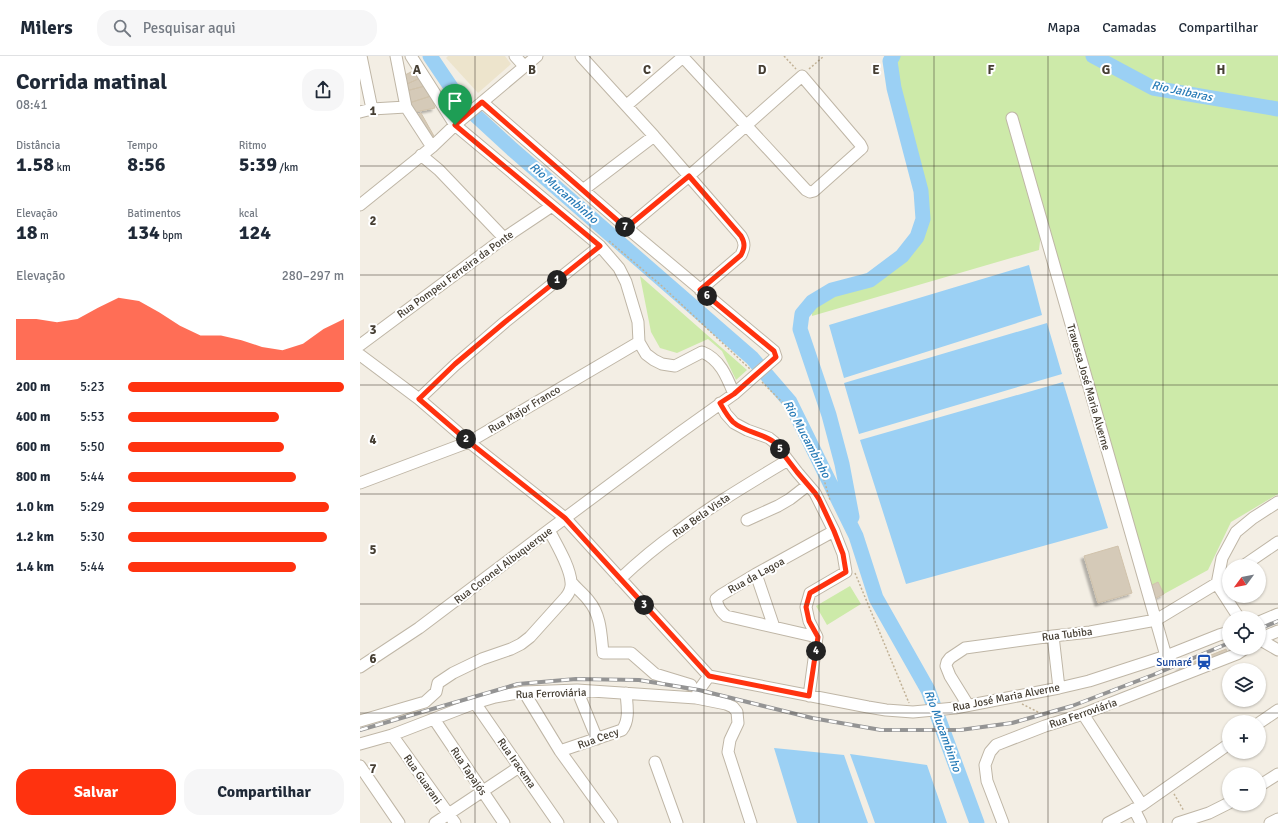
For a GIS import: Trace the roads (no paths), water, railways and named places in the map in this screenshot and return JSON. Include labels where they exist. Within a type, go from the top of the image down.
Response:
[{"type":"street","points":[[361,56],[372,109]]},
{"type":"street","points":[[396,56],[406,107],[432,147]]},
{"type":"street","points":[[410,56],[455,125],[600,246],[619,268],[626,282],[638,322],[639,342],[646,354],[654,360],[667,365],[675,366],[702,352],[707,354],[720,366],[734,394]]},
{"type":"street","points":[[515,56],[524,66]]},
{"type":"street","points":[[360,205],[432,147],[455,125],[536,56]]},
{"type":"street","points":[[481,104],[700,290],[741,255],[745,242],[654,136],[581,56]]},
{"type":"street","points":[[626,105],[683,56],[746,125],[806,190],[810,192],[814,191],[862,148],[802,76],[746,125],[689,176],[626,228]]},
{"type":"street","points":[[360,112],[372,109],[406,107]]},
{"type":"street","name":"Travessa José Maria Alverne","points":[[1012,118],[1166,656]]},
{"type":"street","points":[[583,190],[654,136]]},
{"type":"street","points":[[421,155],[439,170],[504,238]]},
{"type":"street","name":"Rua Pompeu Ferreira da Ponte","points":[[360,345],[504,238],[552,206]]},
{"type":"street","points":[[419,399],[455,364],[600,246]]},
{"type":"street","name":"Rua Coronel Albuquerque","points":[[360,667],[419,628],[548,530],[734,394],[774,359],[776,356],[774,351],[700,290]]},
{"type":"street","name":"Rua Major Franco","points":[[360,483],[469,442],[639,342]]},
{"type":"street","points":[[360,355],[419,399],[469,442],[565,518],[709,676],[699,690],[696,698]]},
{"type":"street","points":[[720,403],[726,414],[734,423],[769,438],[774,442],[819,499],[843,554],[846,572],[810,593],[806,607],[809,621],[818,637],[809,696]]},
{"type":"street","name":"Rua Bela Vista","points":[[620,579],[678,531],[732,494],[788,460]]},
{"type":"street","points":[[747,520],[778,506],[808,485]]},
{"type":"street","points":[[1234,611],[1217,584],[1222,558],[1236,532],[1253,518],[1278,502]]},
{"type":"street","points":[[548,530],[566,563],[572,583],[589,600],[595,610],[599,619],[603,653],[631,653],[655,674],[691,685]]},
{"type":"street","name":"Rua da Lagoa","points":[[818,637],[726,616],[717,606],[716,599],[756,574],[834,531]]},
{"type":"street","points":[[1253,559],[1278,542]]},
{"type":"street","points":[[756,574],[774,627]]},
{"type":"street","name":"Rua Tubiba","points":[[968,705],[946,670],[947,662],[953,655],[965,648],[1090,632],[1156,620],[1222,581]]},
{"type":"street","points":[[360,721],[425,702],[436,692],[438,683],[454,673],[482,659],[521,644],[530,637],[566,597],[572,583]]},
{"type":"street","points":[[1266,619],[1278,614]]},
{"type":"street","points":[[1266,636],[1278,631]]},
{"type":"street","name":"Rua José Maria Alverne","points":[[709,676],[886,710],[913,712],[955,708],[1089,681],[1166,656],[1222,634]]},
{"type":"street","points":[[1053,636],[1059,688]]},
{"type":"street","points":[[1266,643],[1278,650]]},
{"type":"street","name":"Rua Ferroviária","points":[[1003,823],[987,780],[986,765],[990,752],[996,745],[1045,726],[1083,714],[1234,655]]},
{"type":"street","points":[[577,690],[597,739]]},
{"type":"street","name":"Rua Ferroviária","points":[[360,744],[392,734],[475,703],[495,697],[524,692],[577,690],[696,698],[726,704],[733,707],[737,712],[738,723],[730,740],[728,752],[751,823]]},
{"type":"street","points":[[524,692],[560,751],[612,823]]},
{"type":"street","name":"Rua Cecy","points":[[560,751],[622,730],[626,725],[627,720],[626,693]]},
{"type":"street","name":"Rua Iracema","points":[[475,703],[558,823]]},
{"type":"street","points":[[1266,718],[1277,711]]},
{"type":"street","points":[[1083,714],[1138,807],[1141,823]]},
{"type":"street","name":"Rua Tapajós","points":[[434,719],[504,823]]},
{"type":"street","name":"Rua Guarani","points":[[392,734],[452,819]]},
{"type":"street","points":[[1108,823],[1138,807],[1169,787],[1222,749]]},
{"type":"street","points":[[655,762],[677,823]]},
{"type":"street","points":[[360,766],[400,823]]},
{"type":"street","points":[[435,823],[452,819],[482,791],[519,767]]},
{"type":"street","points":[[1266,782],[1278,774]]},
{"type":"street","points":[[1178,823],[1209,813],[1222,806]]},
{"type":"street","points":[[1270,823],[1278,818]]},
{"type":"water","points":[[1029,265],[1042,315],[844,378],[829,325]]},
{"type":"water","points":[[1047,323],[1062,374],[859,434],[844,383]]},
{"type":"water","points":[[1063,382],[1108,528],[906,584],[860,440]]},
{"type":"water","points":[[774,748],[844,755],[868,823],[797,823]]},
{"type":"water","points":[[850,754],[927,765],[947,823],[875,823]]},
{"type":"waterway","name":"Rio Mucambinho","points":[[430,56],[461,102],[512,149],[752,358],[790,402],[856,536],[876,598],[928,690],[977,823]]},
{"type":"waterway","points":[[852,517],[842,464],[829,415],[800,329],[802,314],[812,302],[832,290],[870,280],[902,256],[917,237],[923,219],[921,191],[894,88],[890,61],[893,56]]},
{"type":"waterway","name":"Rio Jaibaras","points":[[1093,56],[1153,88],[1278,109]]},
{"type":"railway","points":[[1266,626],[1278,621]]},
{"type":"railway","points":[[360,730],[518,684],[576,679],[639,680],[699,690],[812,718],[881,730],[960,730],[1012,723],[1072,706],[1153,675],[1222,646]]},
{"type":"place","name":"Sumaré","points":[[1204,662]]}]
